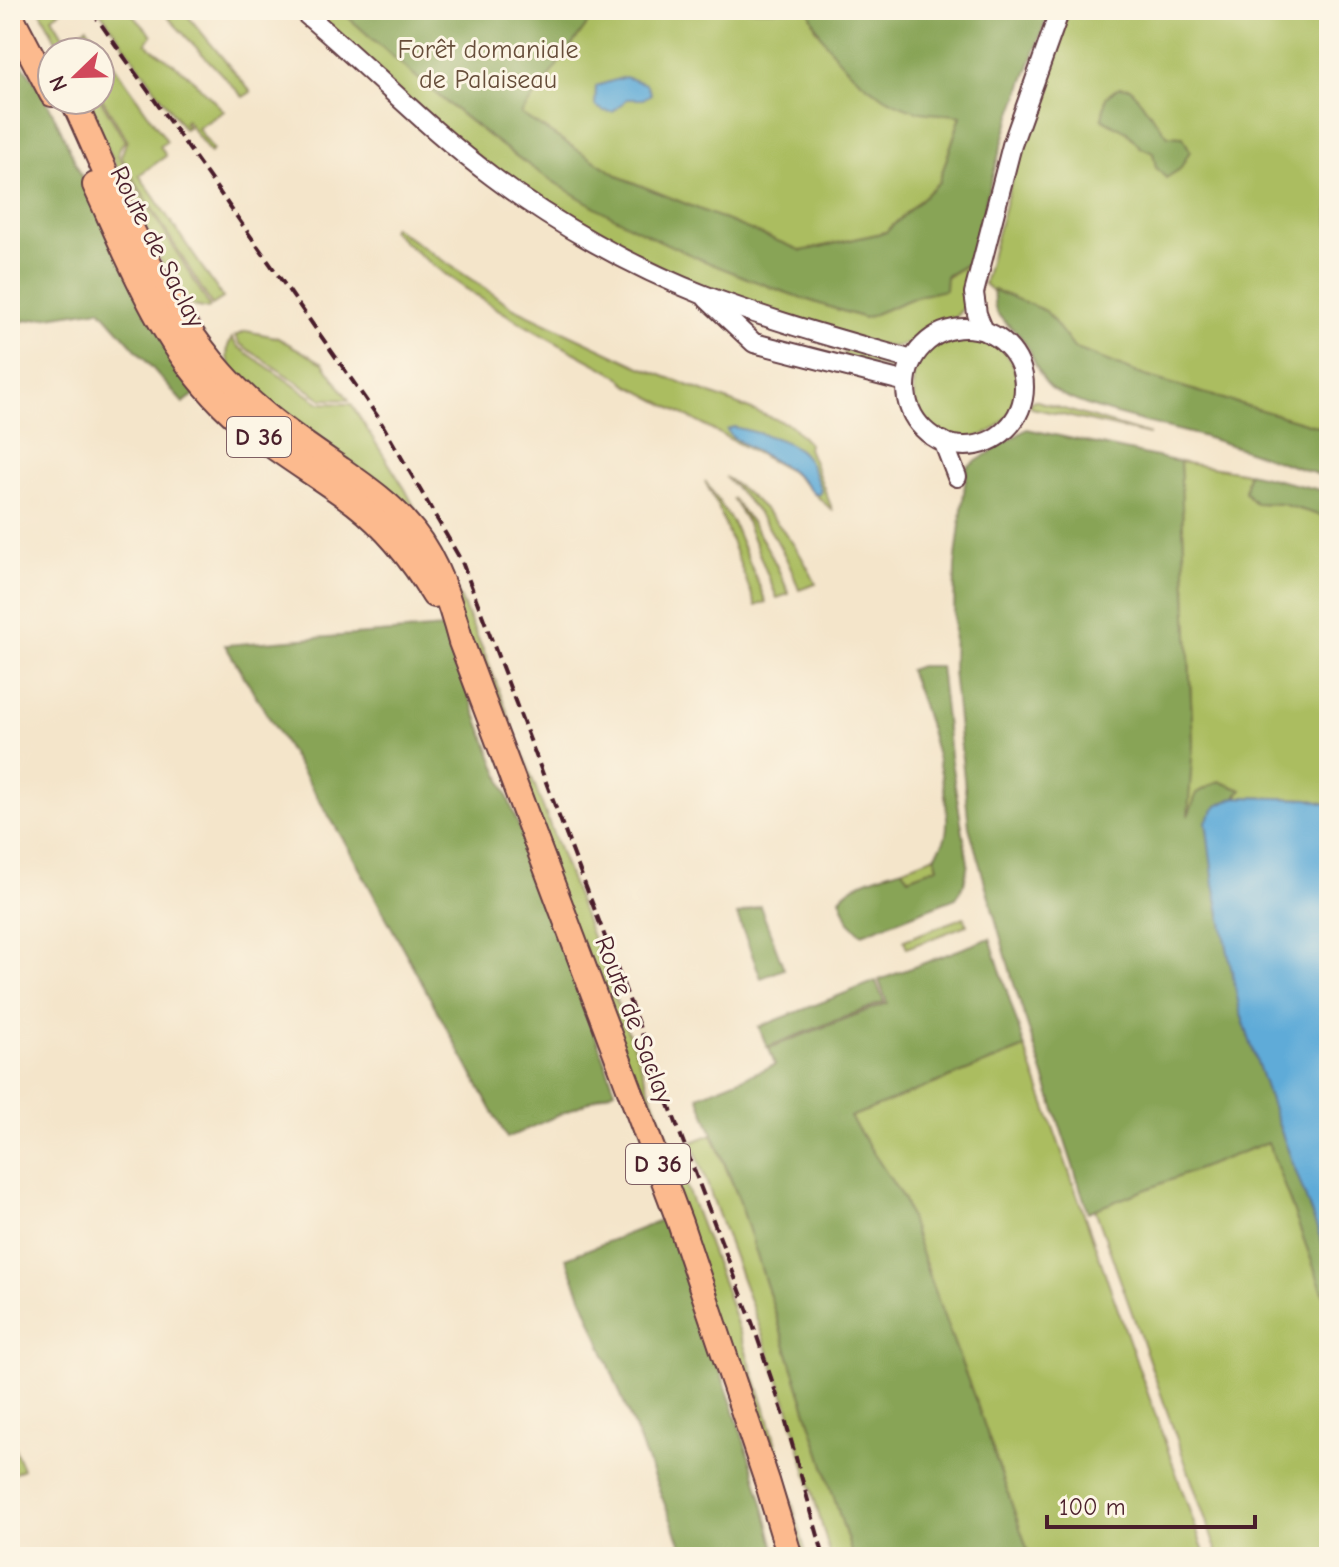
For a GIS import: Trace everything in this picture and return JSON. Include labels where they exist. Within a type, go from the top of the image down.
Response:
[{"type":"main road","points":[[25,10],[39,36]]},
{"type":"main road","points":[[11,12],[36,62]]},
{"type":"main road","name":"Route de Saclay","points":[[62,116],[145,295],[185,362],[222,404],[258,436],[369,514],[426,582],[461,642]]},
{"type":"main road","name":"Route de Saclay","points":[[81,116],[156,277],[185,327],[223,374],[271,420],[375,494],[397,513],[422,544],[450,605],[461,642],[680,1223],[790,1557]]},
{"type":"street","points":[[301,10],[493,178],[536,207],[624,257],[703,294],[787,324],[912,360]]},
{"type":"street","points":[[946,331],[971,328],[984,331],[997,337],[1017,359],[1024,388],[1022,402],[1009,426],[988,441],[954,445],[922,427],[909,406],[906,382],[912,360],[921,347],[946,331],[974,297],[1012,145],[1060,10]]},
{"type":"street","points":[[703,294],[754,343],[906,382]]},
{"type":"street","points":[[974,297],[984,331]]},
{"type":"street","points":[[943,441],[957,477],[966,456],[976,444]]},
{"type":"green space","points":[[40,10],[62,10],[52,17],[63,36],[54,36]]},
{"type":"green space","points":[[99,10],[128,10],[152,35],[146,44],[186,73],[224,111],[198,128],[213,150],[210,153],[186,120],[184,122],[188,127],[184,129]]},
{"type":"green space","points":[[161,10],[183,10],[251,92],[243,97]]},
{"type":"green space","points":[[306,10],[340,10],[410,72],[507,150],[611,216],[693,256],[778,290],[865,318],[918,296],[975,259],[963,308],[952,319],[911,342],[884,346],[752,305],[666,269],[584,227],[506,177],[429,117]]},
{"type":"green space","name":"Forêt domaniale de Palaiseau","points":[[340,10],[598,10],[521,114],[622,178],[802,251],[886,232],[939,182],[961,116],[917,111],[899,105],[866,85],[826,43],[809,10],[1050,10],[1007,127],[987,195],[975,259],[946,276],[945,290],[918,296],[865,318],[736,274],[611,216],[533,168],[483,131]]},
{"type":"green space","points":[[598,10],[809,10],[817,31],[917,111],[961,115],[939,182],[886,232],[802,251],[622,178],[520,114]]},
{"type":"green space","points":[[1070,10],[1329,10],[1329,430],[1145,376],[1074,348],[1045,311],[994,293],[984,284],[1026,125]]},
{"type":"green space","points":[[87,27],[93,36],[74,36]]},
{"type":"green space","points":[[10,55],[36,83],[36,116],[54,116],[106,228],[198,392],[183,403],[100,309],[10,323]]},
{"type":"green space","points":[[116,68],[167,141],[160,146],[166,156],[139,175],[223,298],[212,305],[121,156],[127,140],[113,116],[116,116]]},
{"type":"green space","points":[[1119,87],[1130,88],[1168,136],[1183,137],[1190,151],[1180,169],[1166,178],[1156,168],[1153,153],[1140,147],[1127,132],[1102,119],[1106,97]]},
{"type":"green space","points":[[93,116],[110,116],[125,141],[119,148],[118,156],[210,307],[193,306],[174,289]]},
{"type":"green space","points":[[393,227],[514,308],[638,366],[791,425],[809,444],[833,511],[790,471],[626,384],[620,377],[472,292],[417,252],[391,230]]},
{"type":"green space","points":[[994,290],[1046,311],[1074,348],[1145,376],[1329,430],[1329,478],[1201,436],[1121,416],[1062,395],[1045,382],[1023,340],[1001,319],[995,308]]},
{"type":"green space","points":[[246,331],[276,337],[323,363],[349,400],[322,399],[240,344],[235,336]]},
{"type":"green space","points":[[965,334],[985,338],[1008,357],[1017,386],[1013,406],[994,429],[965,438],[945,434],[922,415],[913,386],[917,366],[936,343]]},
{"type":"green space","points":[[232,338],[237,346],[320,403],[351,404],[405,489],[450,575],[487,659],[727,1294],[769,1420],[807,1557],[796,1557],[461,623],[318,443],[234,375],[227,357]]},
{"type":"green space","points":[[846,350],[898,363],[898,370],[846,358],[843,355]]},
{"type":"green space","points":[[1034,400],[1150,435],[1032,408],[1029,403]]},
{"type":"green space","points":[[1027,429],[1180,462],[1193,743],[1188,816],[1197,793],[1219,781],[1242,790],[1236,797],[1217,806],[1240,1011],[1329,1261],[1329,1308],[1268,1142],[1088,1212],[1014,984],[969,827],[953,671],[955,566],[967,467]]},
{"type":"green space","points":[[1180,462],[1248,473],[1245,492],[1254,503],[1282,504],[1329,518],[1329,805],[1308,799],[1236,797],[1241,791],[1187,821],[1193,743]]},
{"type":"green space","points":[[1248,473],[1329,492],[1329,518],[1282,504],[1255,503],[1245,492]]},
{"type":"green space","points":[[725,477],[754,499],[778,524],[799,552],[816,584],[799,590],[786,558],[769,529]]},
{"type":"green space","points":[[705,481],[733,523],[766,602],[756,606]]},
{"type":"green space","points":[[732,498],[765,543],[789,594],[777,598],[745,519]]},
{"type":"green space","points":[[443,628],[615,1090],[507,1138],[346,844],[225,645]]},
{"type":"green space","points":[[920,666],[940,666],[950,756],[968,863],[964,884],[956,898],[862,934],[849,922],[840,898],[861,882],[903,868],[908,878],[938,867],[935,856],[945,837],[947,818],[941,775],[909,670]]},
{"type":"green space","points":[[935,856],[938,867],[907,878],[903,868]]},
{"type":"green space","points":[[760,906],[784,969],[761,978],[737,915]]},
{"type":"green space","points":[[964,917],[967,925],[907,948],[904,940]]},
{"type":"green space","points":[[990,938],[1025,1048],[850,1117],[904,1200],[1030,1557],[853,1557],[740,1202],[698,1096],[775,1065],[769,1048],[887,1003],[879,980]]},
{"type":"green space","points":[[876,981],[884,1002],[767,1047],[759,1027]]},
{"type":"green space","points":[[1025,1048],[1206,1557],[1030,1557],[928,1268],[850,1117]]},
{"type":"green space","points":[[712,1134],[740,1202],[853,1557],[831,1557],[786,1400],[692,1142]]},
{"type":"green space","points":[[1268,1142],[1329,1308],[1329,1557],[1219,1557],[1095,1209]]},
{"type":"green space","points":[[665,1219],[740,1429],[777,1557],[686,1557],[566,1258]]},
{"type":"green space","points":[[10,1437],[23,1469],[10,1476]]},
{"type":"water","points":[[625,77],[646,84],[651,94],[643,99],[627,99],[613,112],[595,106],[596,86]]},
{"type":"water","points":[[734,427],[772,437],[798,449],[812,467],[821,490],[819,494],[815,494],[792,471],[732,437],[727,430]]},
{"type":"water","points":[[1236,797],[1308,799],[1329,805],[1329,1261],[1240,1011],[1214,884],[1206,821],[1217,806]]},
{"type":"railway","points":[[91,10],[378,417],[462,562],[752,1322],[785,1419],[824,1557]]}]
